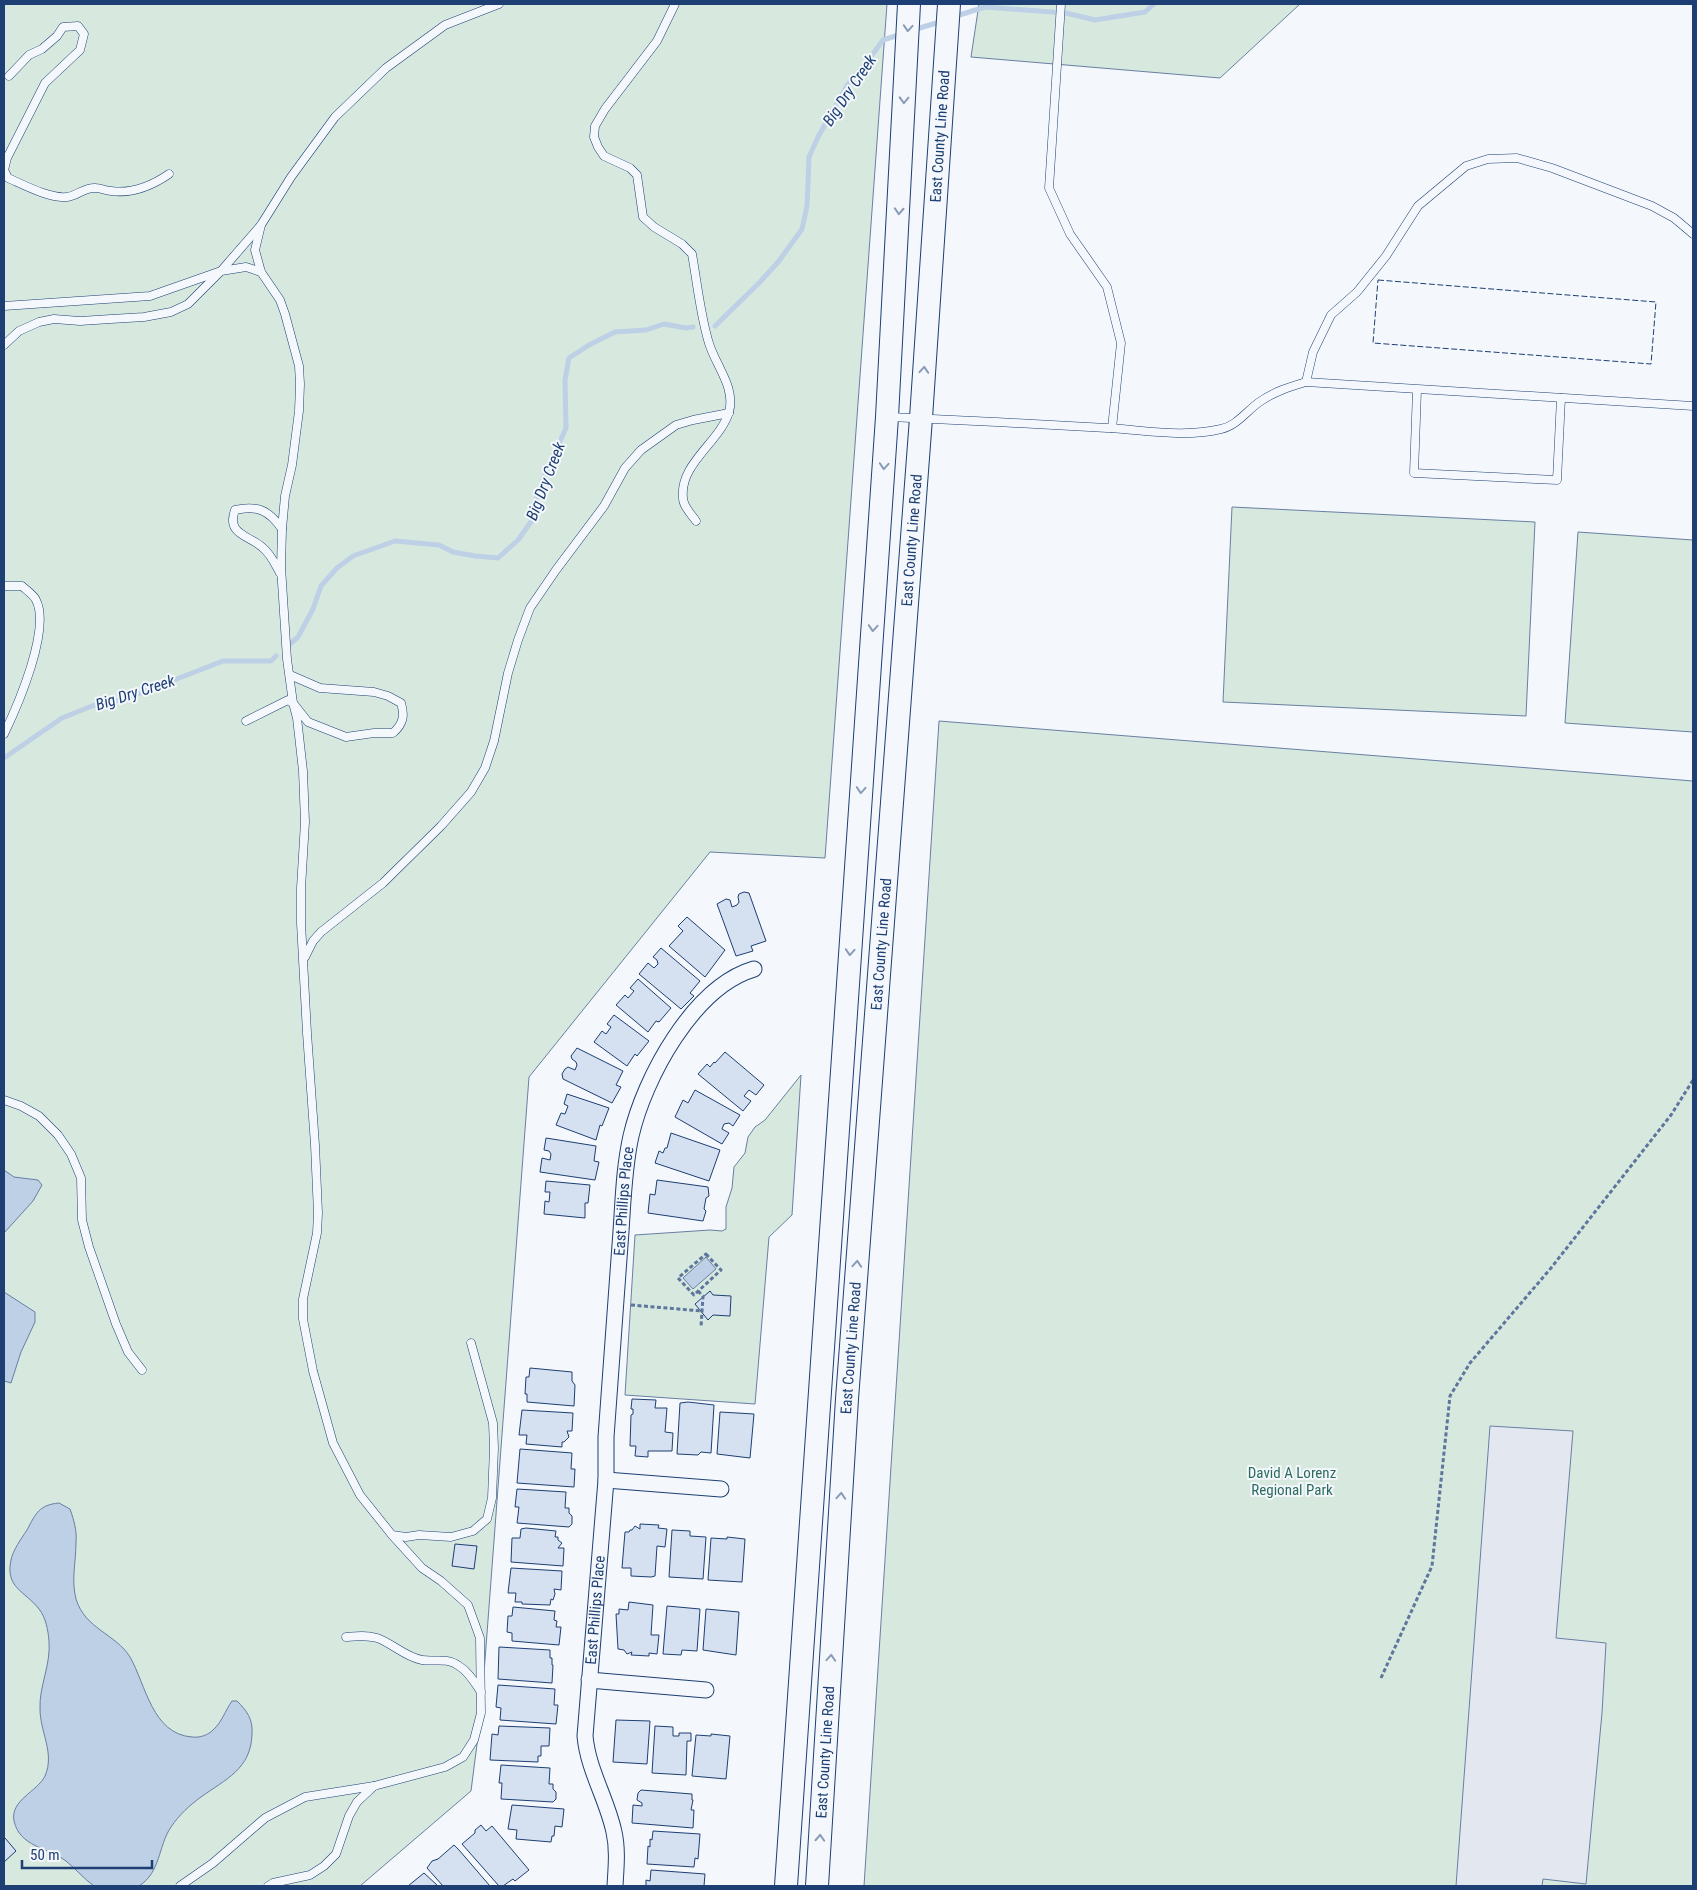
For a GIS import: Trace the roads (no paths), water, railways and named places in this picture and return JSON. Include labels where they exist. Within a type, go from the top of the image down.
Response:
[{"type":"main road","name":"East County Line Road","points":[[786,1886],[887,417],[909,4]]},
{"type":"main road","name":"East County Line Road","points":[[817,1886],[847,1399],[921,418],[949,4]]},
{"type":"street","name":"East Phillips Place","points":[[615,1886],[617,1858],[614,1832],[587,1752],[585,1736],[606,1480],[606,1437],[627,1156],[640,1106],[651,1077],[672,1042],[690,1017],[718,987],[744,972],[754,969]]},
{"type":"street","points":[[606,1480],[721,1489]]},
{"type":"street","name":"East Phillips Place","points":[[589,1680],[706,1690]]},
{"type":"lane","points":[[4,345],[19,331],[39,322],[54,319],[80,321],[128,318],[171,312],[188,304],[221,271],[261,225],[291,177],[335,118],[386,68],[445,25],[499,4]]},
{"type":"lane","points":[[676,4],[657,42],[605,109],[595,126],[594,137],[604,156],[630,168],[638,175],[643,217],[654,228],[682,244],[692,254],[708,341],[727,383],[731,398],[729,413],[715,437],[693,465],[683,487],[682,500],[696,521]]},
{"type":"lane","points":[[1062,4],[1049,188],[1070,234],[1107,287],[1121,343],[1112,428]]},
{"type":"lane","points":[[9,76],[29,55],[42,49],[57,36],[63,27],[78,26],[84,34],[80,50],[45,83],[8,158],[4,170],[8,178],[54,196],[68,197],[83,189],[96,188],[113,192],[139,189],[157,182],[169,174]]},
{"type":"lane","points":[[1306,382],[1313,352],[1331,315],[1356,292],[1386,256],[1418,206],[1466,166],[1488,159],[1517,158],[1552,168],[1652,206],[1674,218],[1693,234]]},
{"type":"lane","points":[[180,1886],[213,1862],[266,1818],[305,1797],[374,1786],[445,1767],[463,1757],[474,1740],[481,1713],[480,1638],[468,1606],[441,1581],[422,1568],[392,1535],[360,1495],[333,1443],[306,1344],[303,1298],[316,1233],[318,1213],[316,1145],[300,906],[305,837],[304,788],[297,718],[293,703],[284,627],[281,575],[282,529],[299,410],[299,366],[280,300],[261,272],[254,250],[261,225]]},
{"type":"lane","points":[[4,306],[150,296],[221,271],[246,267],[261,272]]},
{"type":"lane","points":[[887,417],[1112,428],[1170,433],[1205,432],[1224,428],[1236,422],[1258,403],[1278,391],[1306,382],[1693,406]]},
{"type":"lane","points":[[1417,390],[1414,473],[1557,480],[1560,398]]},
{"type":"lane","points":[[303,966],[306,953],[321,932],[383,883],[446,821],[470,792],[485,768],[494,741],[508,674],[530,608],[604,506],[625,468],[641,450],[676,425],[729,413]]},
{"type":"lane","points":[[281,575],[272,558],[263,547],[238,532],[233,525],[235,510],[253,507],[273,516],[282,529]]},
{"type":"lane","points":[[4,586],[22,586],[36,599],[40,617],[38,641],[31,665],[5,732]]},
{"type":"lane","points":[[246,721],[288,700],[293,703],[308,722],[346,737],[374,733],[393,733],[401,726],[404,713],[401,703],[388,696],[360,690],[339,691],[320,688],[290,675]]},
{"type":"lane","points":[[302,930],[313,934],[321,932]]},
{"type":"lane","points":[[4,1100],[21,1106],[39,1116],[58,1135],[71,1154],[81,1178],[82,1220],[98,1274],[128,1352],[142,1370]]},
{"type":"lane","points":[[392,1535],[406,1537],[419,1535],[451,1537],[473,1532],[487,1519],[492,1498],[494,1465],[493,1424],[471,1343]]},
{"type":"lane","points":[[346,1637],[361,1635],[377,1638],[405,1654],[421,1660],[445,1660],[458,1665],[482,1692]]},
{"type":"lane","points":[[268,1886],[272,1882],[310,1875],[324,1866],[336,1854],[349,1816],[357,1802],[374,1786]]},
{"type":"water","points":[[4,1170],[14,1177],[38,1180],[42,1185],[33,1201],[4,1233]]},
{"type":"water","points":[[706,1257],[716,1269],[693,1289],[683,1278]]},
{"type":"water","points":[[4,1292],[35,1312],[35,1322],[21,1352],[11,1383],[4,1381]]},
{"type":"water","points":[[59,1503],[70,1509],[75,1525],[74,1585],[80,1609],[93,1624],[117,1642],[130,1657],[159,1718],[179,1734],[201,1737],[216,1727],[232,1701],[237,1701],[246,1712],[251,1724],[251,1746],[242,1765],[236,1772],[193,1803],[178,1818],[167,1834],[151,1874],[139,1886],[94,1886],[59,1856],[28,1841],[17,1830],[14,1821],[16,1807],[41,1782],[48,1767],[48,1751],[42,1726],[40,1700],[47,1667],[49,1641],[46,1624],[39,1609],[18,1588],[11,1577],[11,1560],[15,1548],[39,1511],[52,1504]]},
{"type":"waterway","name":"Big Dry Creek","points":[[953,17],[985,7],[1066,13],[1095,20],[1145,12],[1154,4]]},
{"type":"waterway","name":"Big Dry Creek","points":[[913,30],[943,21]]},
{"type":"waterway","name":"Big Dry Creek","points":[[715,326],[779,261],[802,229],[807,206],[809,157],[818,137],[848,84],[883,40],[902,34]]},
{"type":"waterway","name":"Big Dry Creek","points":[[291,643],[298,637],[313,609],[321,586],[337,568],[353,556],[395,541],[439,545],[453,552],[498,558],[518,540],[533,519],[535,502],[544,477],[566,428],[565,380],[569,358],[615,332],[646,330],[664,324],[686,328],[693,327]]},
{"type":"waterway","name":"Big Dry Creek","points":[[4,758],[62,718],[92,706],[125,699],[223,661],[271,661],[276,656]]},
{"type":"park label","name":"David A Lorenz Regional Park","points":[[1292,1482]]}]
